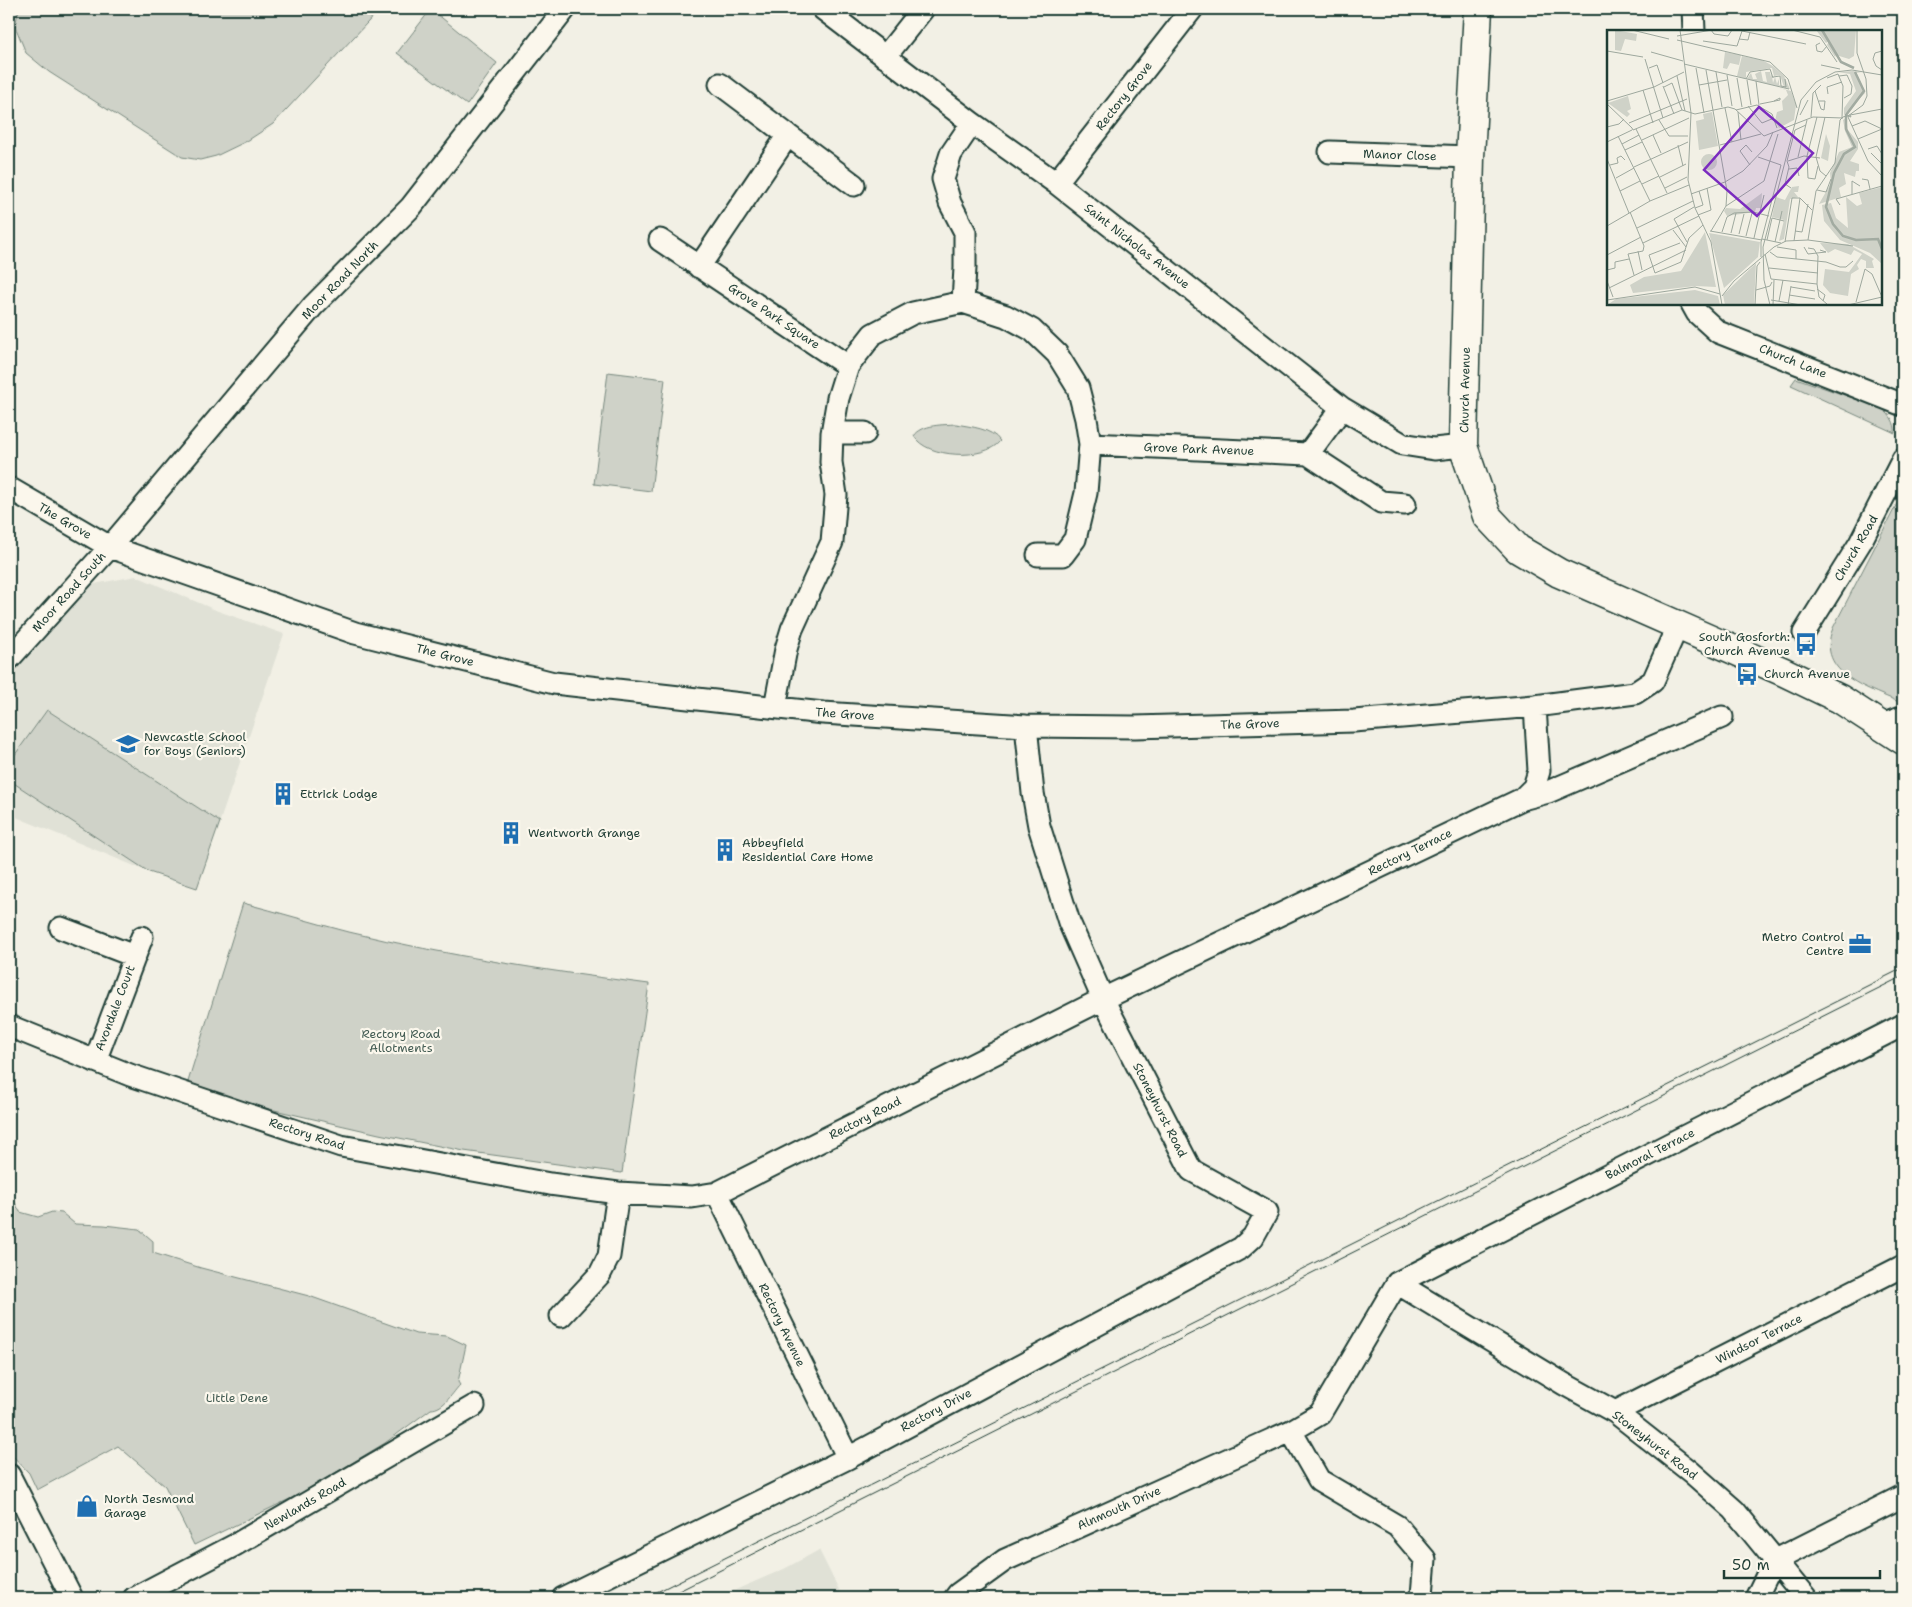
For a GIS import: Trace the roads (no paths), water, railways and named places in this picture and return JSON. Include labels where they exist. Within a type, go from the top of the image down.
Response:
[{"type":"main road","name":"Church Avenue","points":[[1478,9],[1470,157],[1463,446],[1487,516],[1518,548],[1559,573],[1840,699],[1896,727]]},
{"type":"street","name":"Moor Road North","points":[[110,547],[313,306],[411,207],[565,9]]},
{"type":"street","name":"Saint Nicholas Avenue","points":[[823,9],[972,123],[1056,183],[1342,408],[1402,444],[1434,449],[1463,446]]},
{"type":"street","points":[[885,57],[924,9]]},
{"type":"street","name":"Rectory Grove","points":[[1056,183],[1192,9]]},
{"type":"street","points":[[1693,9],[1694,30]]},
{"type":"street","points":[[720,84],[854,185]]},
{"type":"street","points":[[964,302],[966,268],[965,232],[950,202],[943,179],[952,154],[972,123]]},
{"type":"street","points":[[699,267],[788,135]]},
{"type":"street","name":"Manor Close","points":[[1330,152],[1470,157]]},
{"type":"street","name":"Grove Park Square","points":[[660,240],[848,366]]},
{"type":"street","points":[[775,707],[786,649],[792,629],[832,542],[836,495],[831,462],[832,433],[838,398],[848,366],[873,334],[913,313],[964,302],[1006,316],[1032,330],[1057,354],[1078,388],[1086,419],[1090,444],[1086,493],[1074,539],[1063,555],[1038,555]]},
{"type":"street","name":"Church Lane","points":[[1693,305],[1697,313],[1718,332],[1903,405]]},
{"type":"street","points":[[1342,408],[1308,454],[1380,502],[1405,504]]},
{"type":"street","points":[[832,433],[865,433]]},
{"type":"street","name":"Grove Park Avenue","points":[[1090,444],[1308,454]]},
{"type":"street","name":"Church Road","points":[[1804,633],[1860,543],[1903,459]]},
{"type":"street","name":"The Grove","points":[[9,488],[110,547],[355,633],[545,680],[823,713],[1026,726],[1135,727],[1354,721],[1535,706],[1635,693],[1653,681],[1678,625]]},
{"type":"street","name":"Moor Road South","points":[[9,659],[110,547]]},
{"type":"street","points":[[1522,799],[1534,787],[1539,771],[1535,706]]},
{"type":"street","name":"Rectory Terrace","points":[[1103,999],[1522,799],[1548,792],[1722,717]]},
{"type":"street","name":"Stoneyhurst Road","points":[[1026,726],[1039,826],[1069,922],[1103,999],[1191,1170],[1267,1212]]},
{"type":"street","name":"Avondale Court","points":[[61,928],[138,946],[95,1060]]},
{"type":"street","name":"Rectory Road","points":[[9,1026],[130,1074],[341,1146],[550,1184],[618,1193],[692,1197],[717,1193],[1103,999]]},
{"type":"street","name":"Balmoral Terrace","points":[[1396,1283],[1903,1025]]},
{"type":"street","points":[[561,1316],[600,1274],[610,1256],[618,1193]]},
{"type":"street","name":"Rectory Avenue","points":[[717,1193],[848,1458]]},
{"type":"street","name":"Rectory Drive","points":[[564,1598],[848,1458],[1241,1248],[1253,1237],[1267,1212]]},
{"type":"street","name":"Windsor Terrace","points":[[1615,1412],[1903,1266]]},
{"type":"street","name":"Stoneyhurst Road","points":[[1396,1283],[1564,1384],[1615,1412],[1691,1472],[1734,1510],[1806,1598]]},
{"type":"street","name":"Alnmouth Drive","points":[[955,1598],[1005,1560],[1291,1431],[1320,1414],[1396,1283]]},
{"type":"street","name":"Newlands Road","points":[[134,1598],[235,1545],[474,1406]]},
{"type":"street","points":[[1291,1431],[1319,1480],[1397,1526],[1425,1559],[1422,1596],[1419,1598]]},
{"type":"street","points":[[9,1475],[72,1598]]},
{"type":"street","points":[[1756,1598],[1774,1561],[1903,1496]]},
{"type":"tram line","points":[[645,1598],[1903,968]]},
{"type":"tram line","points":[[665,1598],[1903,976]]},
{"type":"place","name":"South Gosforth: Church Avenue","points":[[1806,644]]},
{"type":"place","name":"Church Avenue","points":[[1747,674]]},
{"type":"place","name":"Newcastle School for Boys (Seniors)","points":[[128,744]]},
{"type":"place","name":"Ettrick Lodge","points":[[283,794]]},
{"type":"place","name":"Wentworth Grange","points":[[511,833]]},
{"type":"place","name":"Abbeyfield Residential Care Home","points":[[725,850]]},
{"type":"place","name":"Metro Control Centre","points":[[1860,944]]},
{"type":"place","name":"North Jesmond Garage","points":[[87,1506]]},
{"type":"park label","name":"Rectory Road Allotments","points":[[401,1041]]},
{"type":"park label","name":"Little Dene","points":[[237,1398]]}]
